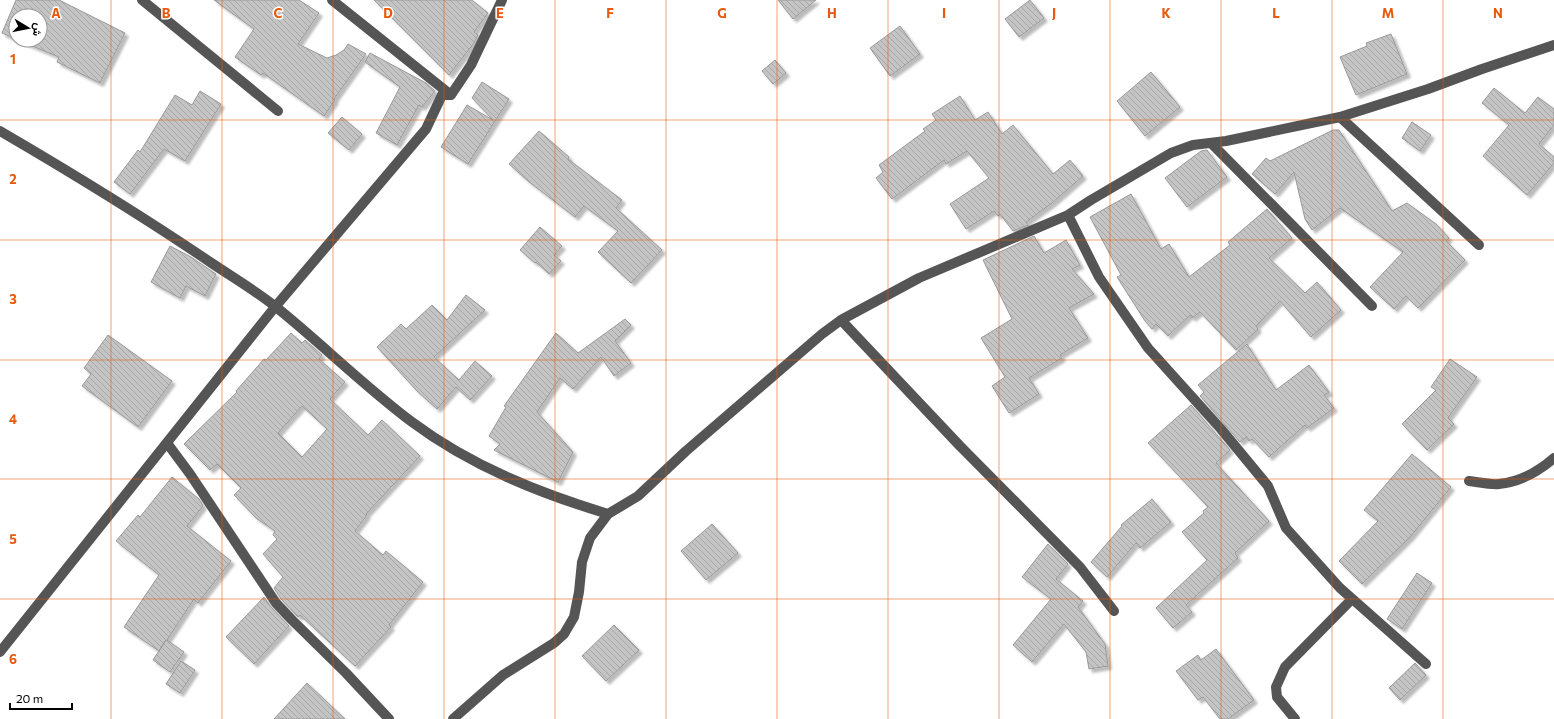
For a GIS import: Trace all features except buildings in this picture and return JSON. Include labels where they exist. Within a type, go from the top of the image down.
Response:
[{"type":"street","points":[[142,0],[278,111]]},
{"type":"street","points":[[332,0],[451,95]]},
{"type":"street","points":[[451,95],[471,65],[502,0]]},
{"type":"street","points":[[453,719],[503,675],[554,643],[564,634],[574,617],[579,592],[582,562],[590,538],[608,514],[638,496],[686,451],[822,334],[841,320],[919,278],[1068,215],[1172,153],[1193,145],[1226,141],[1340,117],[1428,89],[1554,45]]},
{"type":"street","points":[[0,652],[275,307],[426,129],[442,95],[451,95]]},
{"type":"street","points":[[1340,117],[1479,245]]},
{"type":"street","points":[[0,131],[108,196],[177,240],[275,307],[413,423],[486,467],[527,486],[608,514]]},
{"type":"street","points":[[1211,143],[1372,306]]},
{"type":"street","points":[[1068,215],[1099,277],[1148,348],[1221,429],[1268,486],[1286,528],[1352,599],[1426,664]]},
{"type":"street","points":[[841,320],[960,446],[1080,567],[1114,611]]},
{"type":"street","points":[[167,443],[276,603],[382,717]]},
{"type":"street","points":[[1468,481],[1499,484],[1524,478],[1543,468],[1554,458]]},
{"type":"street","points":[[1295,719],[1277,697],[1276,687],[1285,667],[1352,599]]}]
